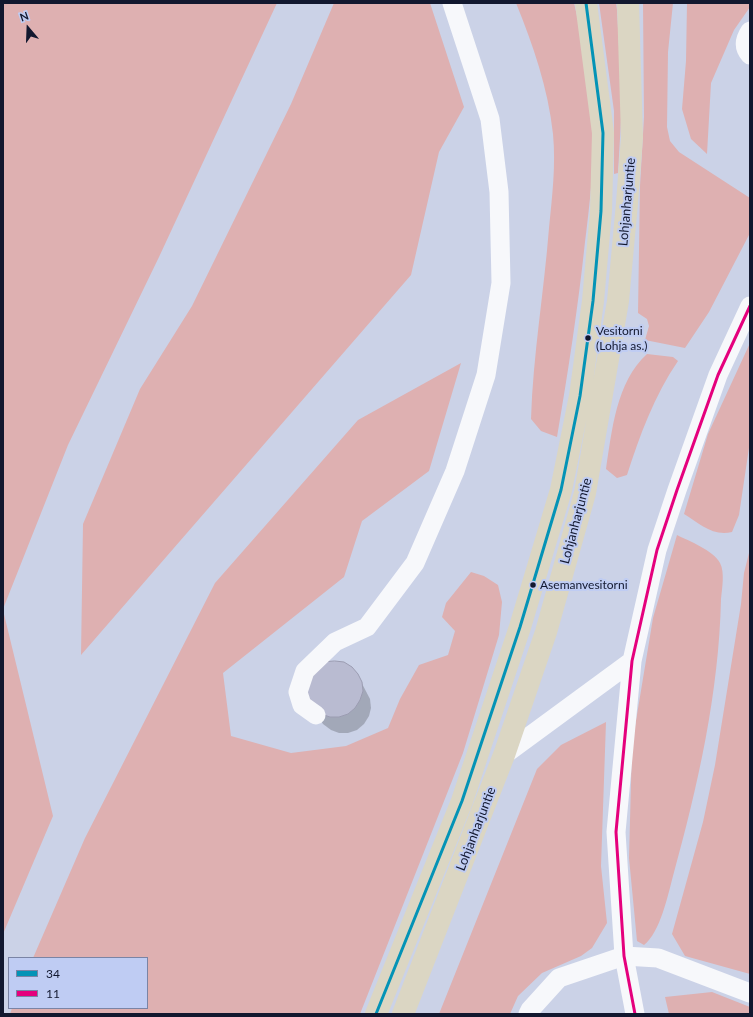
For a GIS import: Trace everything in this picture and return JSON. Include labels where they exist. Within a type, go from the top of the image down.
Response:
[{"type":"highway","name":"Lohjanharjuntie","points":[[403,1014],[504,755],[546,632],[585,493],[618,301],[632,137],[628,3]]},
{"type":"highway","name":"Lohjanharjuntie","points":[[376,1014],[462,801],[520,627],[561,490],[581,388],[593,301],[601,211],[604,133],[587,7]]},
{"type":"street","points":[[316,715],[302,705],[298,692],[305,671],[335,642],[367,627],[415,563],[455,471],[486,375],[501,283],[499,192],[490,119],[452,3]]},
{"type":"street","points":[[750,31],[745,39],[745,49],[750,55]]},
{"type":"street","points":[[635,1014],[624,956],[616,832],[632,661],[657,550],[718,375],[750,306]]},
{"type":"street","points":[[504,755],[632,661]]},
{"type":"street","points":[[528,1014],[559,978],[624,956],[658,958],[750,993]]},
{"type":"shaded area","points":[[3,3],[277,3],[159,257],[68,445],[3,609]]},
{"type":"shaded area","points":[[334,3],[430,3],[464,107],[439,152],[411,275],[81,655],[83,524],[140,389],[192,306],[291,104]]},
{"type":"shaded area","points":[[516,3],[574,3],[581,32],[592,94],[594,125],[589,213],[576,316],[557,437],[541,431],[531,419],[534,371],[554,170],[553,134],[544,83]]},
{"type":"shaded area","points":[[599,3],[616,3],[617,10],[622,103],[618,173],[614,174],[614,111]]},
{"type":"shaded area","points":[[643,3],[673,3],[668,52],[667,127],[670,141],[679,152],[750,198],[750,233],[709,312],[685,348],[645,340],[649,326],[647,319],[638,313],[640,186],[644,117]]},
{"type":"shaded area","points":[[687,3],[750,3],[750,7],[734,30],[711,83],[707,154],[691,139],[682,109],[686,61]]},
{"type":"shaded area","points":[[750,343],[750,441],[739,515],[732,532],[719,533],[706,528],[684,514],[708,434]]},
{"type":"shaded area","points":[[647,354],[673,357],[678,361],[669,374],[648,416],[627,475],[617,478],[606,469],[613,423],[628,378]]},
{"type":"shaded area","points":[[461,363],[429,471],[362,521],[344,577],[223,673],[231,736],[291,753],[346,746],[388,728],[400,699],[419,665],[448,655],[455,631],[442,617],[446,603],[471,572],[484,576],[498,585],[502,602],[499,635],[463,753],[360,1014],[10,1014],[12,1009],[148,1009],[148,957],[33,957],[85,838],[215,583],[358,420]]},
{"type":"shaded area","points":[[677,535],[712,554],[717,558],[722,567],[723,581],[719,634],[712,704],[691,808],[663,913],[655,932],[644,945],[637,941],[629,858],[632,745],[653,618]]},
{"type":"shaded area","points":[[750,549],[750,974],[685,956],[672,934],[703,822],[715,765],[741,604],[744,573]]},
{"type":"shaded area","points":[[3,610],[53,816],[3,934]]},
{"type":"shaded area","points":[[606,722],[601,866],[607,923],[592,948],[581,956],[542,973],[518,996],[510,1014],[439,1014],[537,769],[561,745]]},
{"type":"shaded area","points":[[712,992],[750,1007],[750,1014],[669,1014],[665,997]]},
{"type":"building","points":[[325,662],[344,662],[352,667],[362,682],[363,691],[355,708],[348,714],[339,717],[330,717],[321,714],[308,700],[307,682]]},
{"type":"transit line","name":"34","points":[[376,1014],[462,801],[520,627],[561,490],[580,396],[593,301],[601,211],[603,133],[586,3]]},
{"type":"transit line","name":"11","points":[[635,1014],[624,956],[616,832],[632,661],[657,550],[718,375],[750,306]]},
{"type":"place","name":"Vesitorni (Lohja as.)","points":[[588,338]]},
{"type":"place","name":"Asemanvesitorni","points":[[533,585]]}]
